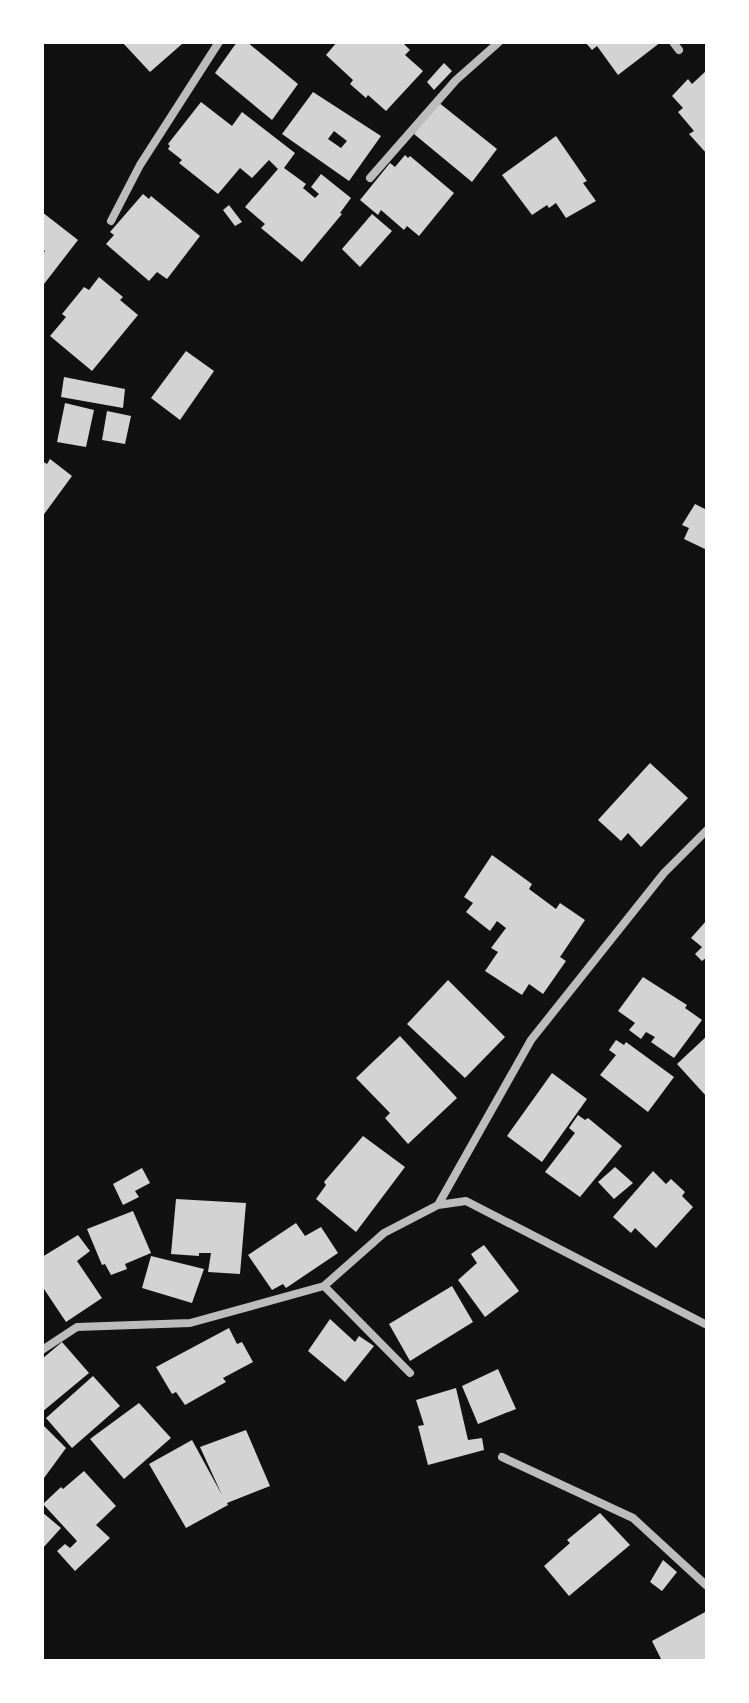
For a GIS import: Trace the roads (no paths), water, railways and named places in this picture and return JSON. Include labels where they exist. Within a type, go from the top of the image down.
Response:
[{"type":"street","points":[[111,221],[140,165],[219,42]]},
{"type":"street","points":[[370,178],[456,80],[499,42]]},
{"type":"street","points":[[438,1205],[531,1040],[664,873],[707,830]]},
{"type":"street","points":[[42,1350],[77,1327],[190,1323],[324,1286],[384,1233],[438,1205],[466,1201],[707,1325]]},
{"type":"street","points":[[324,1286],[410,1373]]},
{"type":"street","points":[[502,1457],[633,1518],[707,1586]]}]
